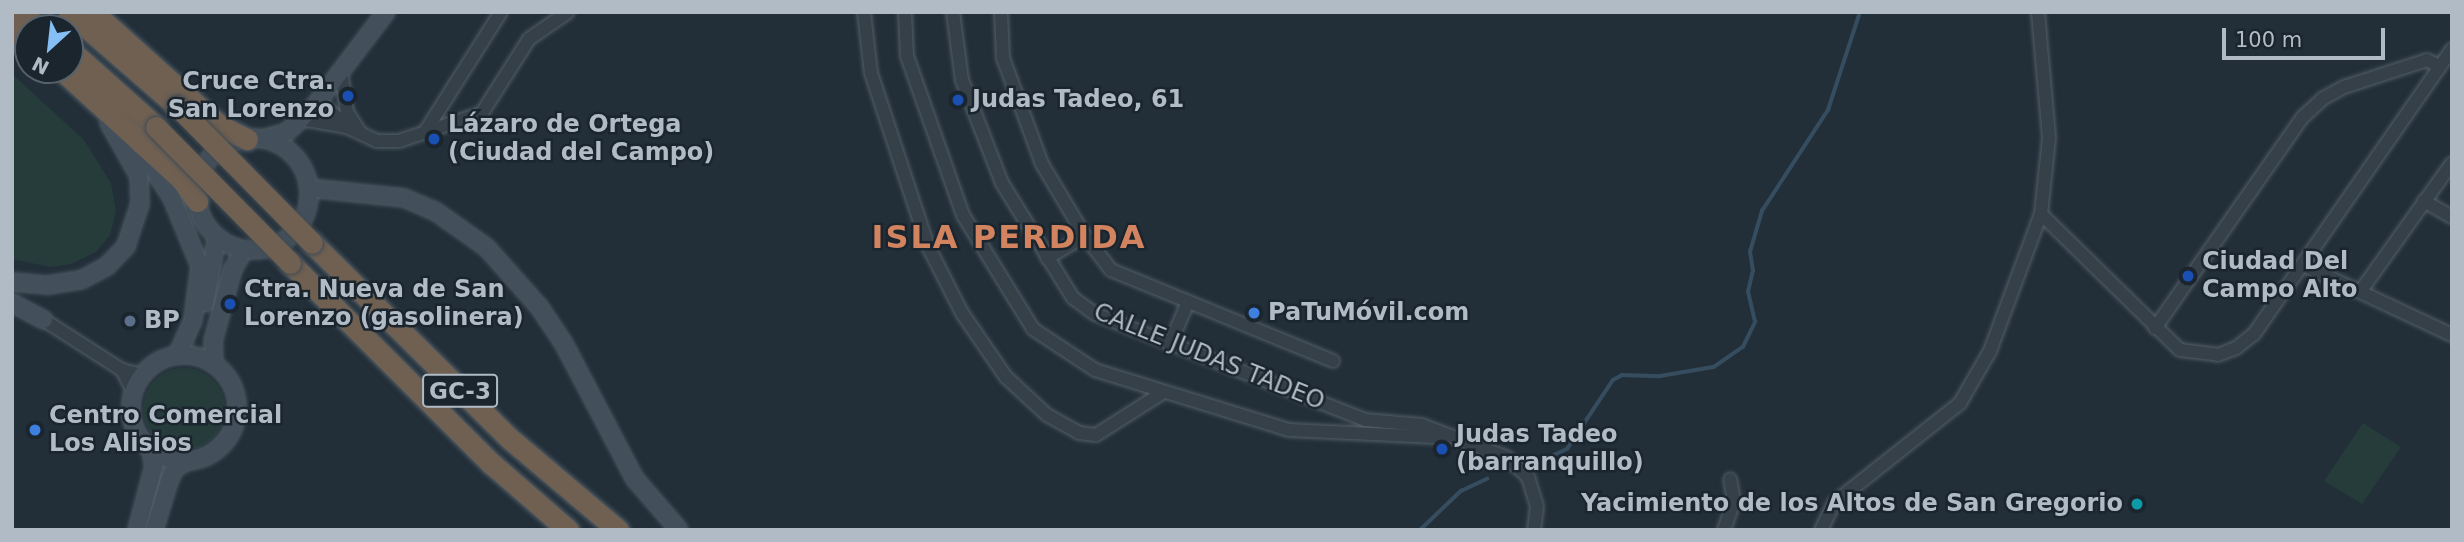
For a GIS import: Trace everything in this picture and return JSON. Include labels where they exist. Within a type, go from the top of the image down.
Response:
[{"type":"highway","name":"GC-3","points":[[69,12],[177,106],[509,438],[618,530]]},
{"type":"highway","points":[[93,12],[220,126],[254,139]]},
{"type":"highway","name":"GC-3","points":[[84,63],[156,127],[492,464],[568,530]]},
{"type":"highway","points":[[76,84],[183,180],[197,201]]},
{"type":"street","points":[[304,217],[309,188],[293,148],[313,109],[386,12]]},
{"type":"street","points":[[425,132],[501,12]]},
{"type":"street","points":[[313,109],[377,141],[399,141],[482,113],[529,39],[568,12]]},
{"type":"street","points":[[864,12],[871,73],[928,246],[962,313],[1006,377],[1047,415],[1079,433],[1096,435],[1162,393]]},
{"type":"street","points":[[905,12],[907,56],[962,215],[1033,329],[1095,370],[1162,393],[1289,430],[1448,437],[1506,457],[1528,477],[1537,506],[1534,530]]},
{"type":"street","name":"CALLE JUDAS TADEO","points":[[953,12],[962,80],[1002,183],[1073,298],[1095,314],[1365,420],[1422,425],[1448,437]]},
{"type":"street","points":[[1001,12],[1003,58],[1042,164],[1084,236],[1111,270],[1333,361]]},
{"type":"street","points":[[1821,530],[1834,503],[1960,403],[1990,351],[2041,214],[2049,138],[2038,12]]},
{"type":"street","points":[[2041,214],[2180,350],[2198,356],[2236,348],[2254,334],[2452,49]]},
{"type":"street","points":[[2155,328],[2303,117],[2322,99],[2344,87],[2427,60],[2439,66]]},
{"type":"street","points":[[341,71],[347,112],[360,133]]},
{"type":"street","points":[[74,84],[148,158],[192,238],[200,266],[199,292],[193,320],[179,356]]},
{"type":"street","points":[[133,391],[142,375],[179,356],[201,322],[216,258],[217,237],[197,201],[204,167],[230,143],[287,132],[313,109]]},
{"type":"street","points":[[313,109],[347,127]]},
{"type":"street","points":[[12,282],[48,285],[81,280],[107,266],[135,230],[139,176],[121,139],[102,112]]},
{"type":"street","points":[[254,139],[281,146],[298,160]]},
{"type":"street","points":[[2360,292],[2452,163]]},
{"type":"street","points":[[309,188],[404,198],[435,211],[487,248],[518,279],[564,344],[635,479],[679,530]]},
{"type":"street","points":[[217,237],[244,250],[280,244],[316,205],[351,193]]},
{"type":"street","points":[[2424,201],[2452,217]]},
{"type":"street","points":[[1047,258],[1084,236]]},
{"type":"street","points":[[214,365],[213,341],[233,269],[244,250]]},
{"type":"street","points":[[2303,265],[2452,335]]},
{"type":"street","points":[[1171,342],[1188,302]]},
{"type":"street","points":[[12,303],[44,320],[122,370],[142,375]]},
{"type":"street","points":[[154,530],[169,481],[176,468],[221,446],[236,413],[227,378],[214,365],[179,356]]},
{"type":"street","points":[[122,370],[133,391],[133,424],[151,450],[154,466],[137,530]]},
{"type":"street","points":[[151,450],[188,461]]},
{"type":"street","points":[[1724,530],[1734,501],[1730,479]]},
{"type":"green space","points":[[12,74],[14,84],[23,84],[84,140],[111,183],[116,211],[110,235],[96,252],[71,264],[50,267],[12,259]]},
{"type":"green space","points":[[184,368],[200,371],[213,380],[222,393],[225,409],[222,425],[213,438],[200,447],[184,450],[168,447],[155,438],[146,425],[143,409],[146,393],[155,380],[168,371]]},
{"type":"green space","points":[[2363,423],[2401,447],[2362,504],[2324,481]]},
{"type":"waterway","points":[[1538,462],[1567,449],[1613,380],[1622,375],[1660,376],[1714,367],[1743,347],[1755,322],[1748,292],[1753,271],[1750,252],[1762,211],[1828,110],[1860,12]]},
{"type":"waterway","points":[[1420,530],[1461,491],[1487,479]]},
{"type":"place","name":"Cruce Ctra. San Lorenzo","points":[[348,96]]},
{"type":"place","name":"Judas Tadeo, 61","points":[[958,100]]},
{"type":"place","name":"Lázaro de Ortega (Ciudad del Campo)","points":[[434,139]]},
{"type":"place","name":"Ciudad Del Campo Alto","points":[[2188,276]]},
{"type":"place","name":"Ctra. Nueva de San Lorenzo (gasolinera)","points":[[230,304]]},
{"type":"place","name":"PaTuMóvil.com","points":[[1254,313]]},
{"type":"place","name":"BP","points":[[130,321]]},
{"type":"place","name":"Centro Comercial Los Alisios","points":[[35,430]]},
{"type":"place","name":"Judas Tadeo (barranquillo)","points":[[1442,449]]},
{"type":"place","name":"Yacimiento de los Altos de San Gregorio","points":[[2137,504]]},
{"type":"district","name":"ISLA PERDIDA","points":[[1009,237]]}]
